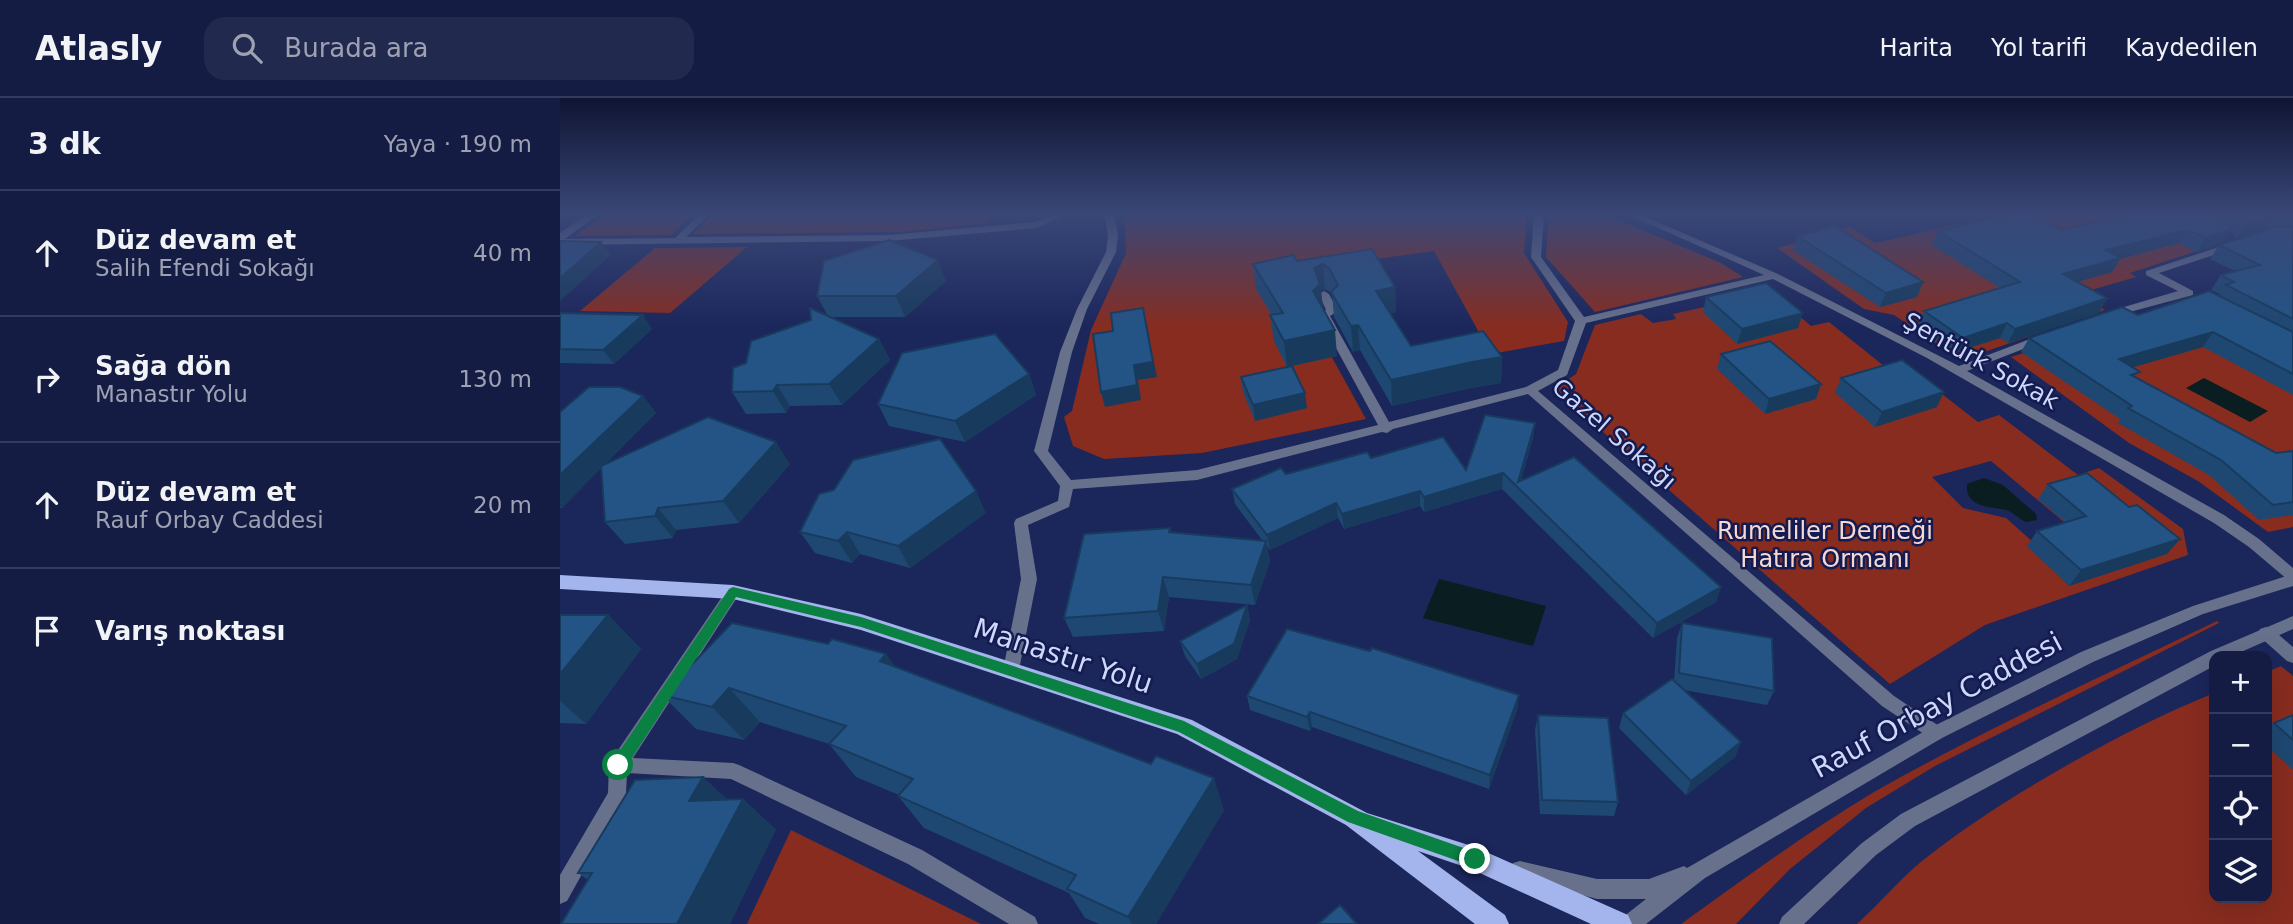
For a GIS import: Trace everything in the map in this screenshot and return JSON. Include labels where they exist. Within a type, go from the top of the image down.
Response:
[{"type":"main road","name":"Manastır Yolu","points":[[560,582],[733,592],[861,622],[1184,727],[1354,817],[1496,924]]},
{"type":"main road","points":[[1354,817],[1475,859],[1619,924]]},
{"type":"main road","points":[[1453,893],[1472,924]]},
{"type":"street","points":[[1011,670],[1029,579],[1021,523],[1064,504],[1067,485],[1041,451],[1066,352],[1082,309],[1111,253]]},
{"type":"street","points":[[1536,253],[1536,257],[1581,321]]},
{"type":"street","name":"Şentürk Sokak","points":[[1726,253],[1959,370],[2219,519],[2254,543],[2293,578]]},
{"type":"street","points":[[2199,298],[2150,273],[2204,253]]},
{"type":"street","points":[[1581,321],[1774,276]]},
{"type":"street","points":[[2095,320],[2187,292]]},
{"type":"street","points":[[1324,294],[1332,311],[1324,315],[1387,429]]},
{"type":"street","points":[[1530,390],[1563,372],[1581,321]]},
{"type":"street","points":[[1959,370],[2058,332]]},
{"type":"street","name":"Gazel Sokağı","points":[[1067,485],[1197,475],[1387,429],[1530,390],[1888,701],[1936,733]]},
{"type":"street","name":"Rauf Orbay Caddesi","points":[[1630,924],[1698,871],[1936,733],[2087,657],[2199,610],[2293,578]]},
{"type":"street","points":[[560,894],[617,794],[618,765],[733,592]]},
{"type":"street","points":[[2228,651],[2293,622]]},
{"type":"street","points":[[2266,633],[2293,656]]},
{"type":"street","points":[[1789,924],[1869,849],[1908,820],[2209,661]]},
{"type":"street","points":[[618,765],[733,771],[915,857],[1028,924]]},
{"type":"street","points":[[1475,859],[1597,889],[1649,889],[1698,871]]},
{"type":"green space","points":[[650,253],[741,253],[670,313],[580,311]]},
{"type":"green space","points":[[1126,253],[1423,253],[1332,265],[1305,279],[1308,314],[1366,419],[1202,453],[1104,459],[1073,446],[1064,417],[1072,411],[1091,330]]},
{"type":"green space","points":[[1435,253],[1524,253],[1568,322],[1564,341],[1491,354]]},
{"type":"green space","points":[[1546,253],[1696,253],[1721,263],[1743,277],[1595,312],[1546,257]]},
{"type":"green space","points":[[1783,253],[2005,253],[2054,282],[2071,286],[2105,310],[1961,360],[1894,315],[1864,309]]},
{"type":"green space","points":[[2026,253],[2192,253],[2130,273],[2136,277],[2091,290]]},
{"type":"green space","name":"Rumeliler Derneği Hatıra Ormanı","points":[[1771,292],[1811,326],[1829,322],[1884,366],[1901,362],[1978,422],[1999,415],[2078,475],[2099,468],[2183,529],[2188,555],[1985,625],[1890,684],[1554,389],[1576,374],[1595,325],[1641,314],[1653,323],[1676,319],[1673,314]],"holes":[[[1991,461],[2076,532],[2035,544],[2006,518],[1963,508],[1932,477]]]},
{"type":"green space","points":[[2188,302],[2293,359],[2293,527],[2268,532],[2198,481],[2129,443],[2011,357]]},
{"type":"green space","points":[[2217,621],[2219,623],[1935,766],[1866,808],[1790,869],[1736,924],[1681,924],[1800,839],[1874,792],[2001,725]]},
{"type":"green space","points":[[2281,666],[2293,676],[2293,924],[1857,924],[1922,861],[1988,814],[2102,746],[2209,695],[2209,903],[2272,903],[2272,670]]},
{"type":"green space","points":[[791,830],[981,924],[747,924]]},
{"type":"shaded area","points":[[2204,378],[2268,411],[2250,422],[2186,388]]},
{"type":"shaded area","points":[[1984,478],[2003,485],[2036,514],[2037,520],[2026,522],[2009,511],[1974,502],[1967,492],[1967,484]]},
{"type":"shaded area","points":[[1439,579],[1546,606],[1533,646],[1423,618]]},
{"type":"building","points":[[560,253],[589,253],[560,278]]},
{"type":"building","points":[[850,253],[920,253],[938,260],[896,296],[817,296],[824,261]]},
{"type":"building","points":[[1350,253],[1374,253],[1395,287],[1376,291],[1411,346],[1483,331],[1502,357],[1391,380],[1358,325],[1351,326],[1331,292],[1338,285],[1329,268],[1323,264],[1314,268],[1320,284],[1313,291],[1335,330],[1284,341],[1270,315],[1283,313],[1253,264],[1293,255],[1297,261]]},
{"type":"building","points":[[1823,253],[1877,253],[1923,282],[1886,293]]},
{"type":"building","points":[[1973,253],[2110,253],[2120,258],[2063,274],[2107,298],[2015,329],[2007,323],[1963,338],[1924,311],[2020,282]]},
{"type":"building","points":[[2234,253],[2293,253],[2293,319],[2226,285],[2234,282],[2221,275],[2260,265]]},
{"type":"building","points":[[1766,283],[1803,313],[1742,329],[1706,297]]},
{"type":"building","points":[[2209,291],[2293,332],[2293,374],[2213,332],[2119,359],[2140,372],[2131,375],[2276,453],[2293,451],[2293,502],[2273,505],[2221,460],[2128,408],[2132,406],[2029,338],[2122,307],[2138,315]]},
{"type":"building","points":[[810,308],[879,339],[829,384],[777,385],[773,391],[732,392],[733,368],[746,363],[751,341],[811,320]]},
{"type":"building","points":[[1143,308],[1153,362],[1134,365],[1137,385],[1101,392],[1093,334],[1113,331],[1111,313]]},
{"type":"building","points":[[560,313],[643,315],[603,350],[560,349]]},
{"type":"building","points":[[995,334],[1029,374],[955,421],[878,404],[902,353]]},
{"type":"building","points":[[1770,341],[1821,384],[1769,399],[1721,354]]},
{"type":"building","points":[[1902,360],[1944,392],[1882,412],[1841,378]]},
{"type":"building","points":[[1292,366],[1305,393],[1253,405],[1241,377]]},
{"type":"building","points":[[589,387],[620,387],[643,396],[560,475],[560,412]]},
{"type":"building","points":[[1485,415],[1535,423],[1518,482],[1574,457],[1721,587],[1657,623],[1503,473],[1424,497],[1420,491],[1342,514],[1336,503],[1267,535],[1232,489],[1281,468],[1286,474],[1367,452],[1371,458],[1443,437],[1466,470]]},
{"type":"building","points":[[708,417],[776,442],[723,501],[658,508],[655,516],[605,522],[601,466]]},
{"type":"building","points":[[940,439],[976,491],[898,546],[847,532],[838,541],[800,532],[819,494],[834,490],[853,460]]},
{"type":"building","points":[[2087,473],[2129,507],[2137,505],[2180,539],[2081,570],[2037,531],[2086,516],[2048,484]]},
{"type":"building","points":[[1170,528],[1169,532],[1266,541],[1251,585],[1163,577],[1158,611],[1064,618],[1084,534]]},
{"type":"building","points":[[1247,605],[1234,644],[1197,664],[1180,641]]},
{"type":"building","points":[[560,615],[608,615],[560,674]]},
{"type":"building","points":[[732,623],[828,644],[832,639],[886,654],[880,661],[1151,764],[1156,756],[1214,778],[1128,917],[1067,889],[1076,875],[898,796],[913,779],[829,744],[846,726],[729,688],[712,707],[662,695]]},
{"type":"building","points":[[1682,623],[1772,638],[1774,691],[1679,673]]},
{"type":"building","points":[[1287,629],[1370,651],[1372,648],[1519,695],[1490,775],[1310,712],[1307,717],[1247,696]]},
{"type":"building","points":[[1672,679],[1741,742],[1691,781],[1623,713]]},
{"type":"building","points":[[1538,715],[1608,718],[1618,802],[1542,800]]},
{"type":"building","points":[[2293,715],[2293,740],[2274,723]]},
{"type":"building","points":[[703,777],[689,801],[743,799],[677,924],[561,924],[592,873],[578,873],[635,780]]},
{"type":"building","points":[[1340,905],[1357,924],[1318,924]]},
{"type":"route","points":[[618,765],[733,592],[861,622],[1184,727],[1354,817],[1475,859]]}]
